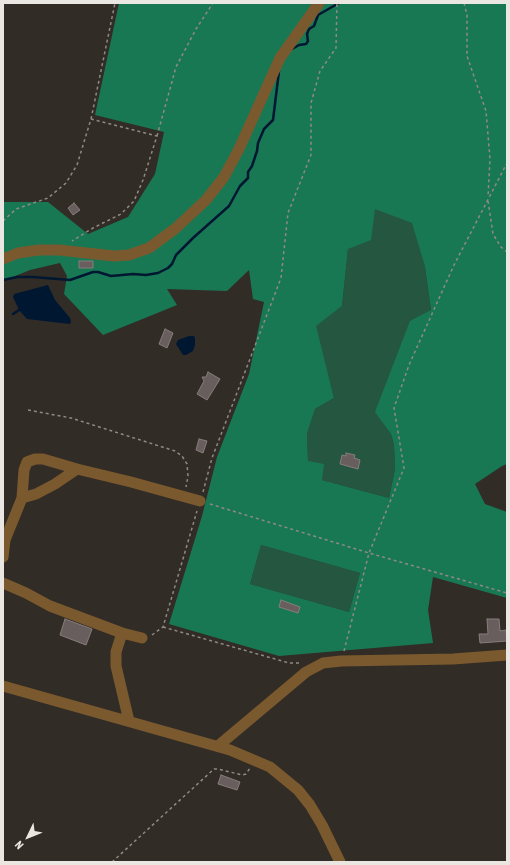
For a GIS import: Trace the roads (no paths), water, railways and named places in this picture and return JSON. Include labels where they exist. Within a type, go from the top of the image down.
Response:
[{"type":"street","points":[[3,259],[18,253],[39,250],[59,250],[114,256],[129,254],[148,248],[176,228],[206,200],[224,177],[239,149],[280,58],[319,3]]},
{"type":"street","points":[[3,557],[5,540],[22,498],[24,470],[27,462],[35,459],[43,459],[200,501]]},
{"type":"street","points":[[22,498],[36,494],[55,484],[76,469]]},
{"type":"street","points":[[3,583],[50,606],[122,633],[142,638]]},
{"type":"street","points":[[122,633],[116,652],[116,666],[129,721]]},
{"type":"street","points":[[218,746],[306,672],[323,663],[341,661],[453,659],[507,655]]},
{"type":"street","points":[[3,686],[218,746],[254,759],[277,772],[304,797],[322,825],[340,862]]},
{"type":"water","points":[[48,285],[55,300],[70,318],[70,324],[27,319],[19,310],[13,297],[14,294]]},
{"type":"water","points":[[189,336],[194,336],[195,345],[193,351],[183,355],[176,344],[178,340]]},
{"type":"waterway","points":[[292,49],[299,45],[306,44],[308,41],[307,34],[309,29],[314,26],[318,15],[339,3]]},
{"type":"waterway","points":[[3,280],[17,277],[70,280],[93,272],[111,276],[133,274],[146,275],[158,273],[168,268],[172,264],[176,255],[229,206],[240,186],[248,178],[248,172],[252,166],[258,143],[264,129],[273,120],[279,71]]},
{"type":"waterway","points":[[13,314],[19,310]]}]
